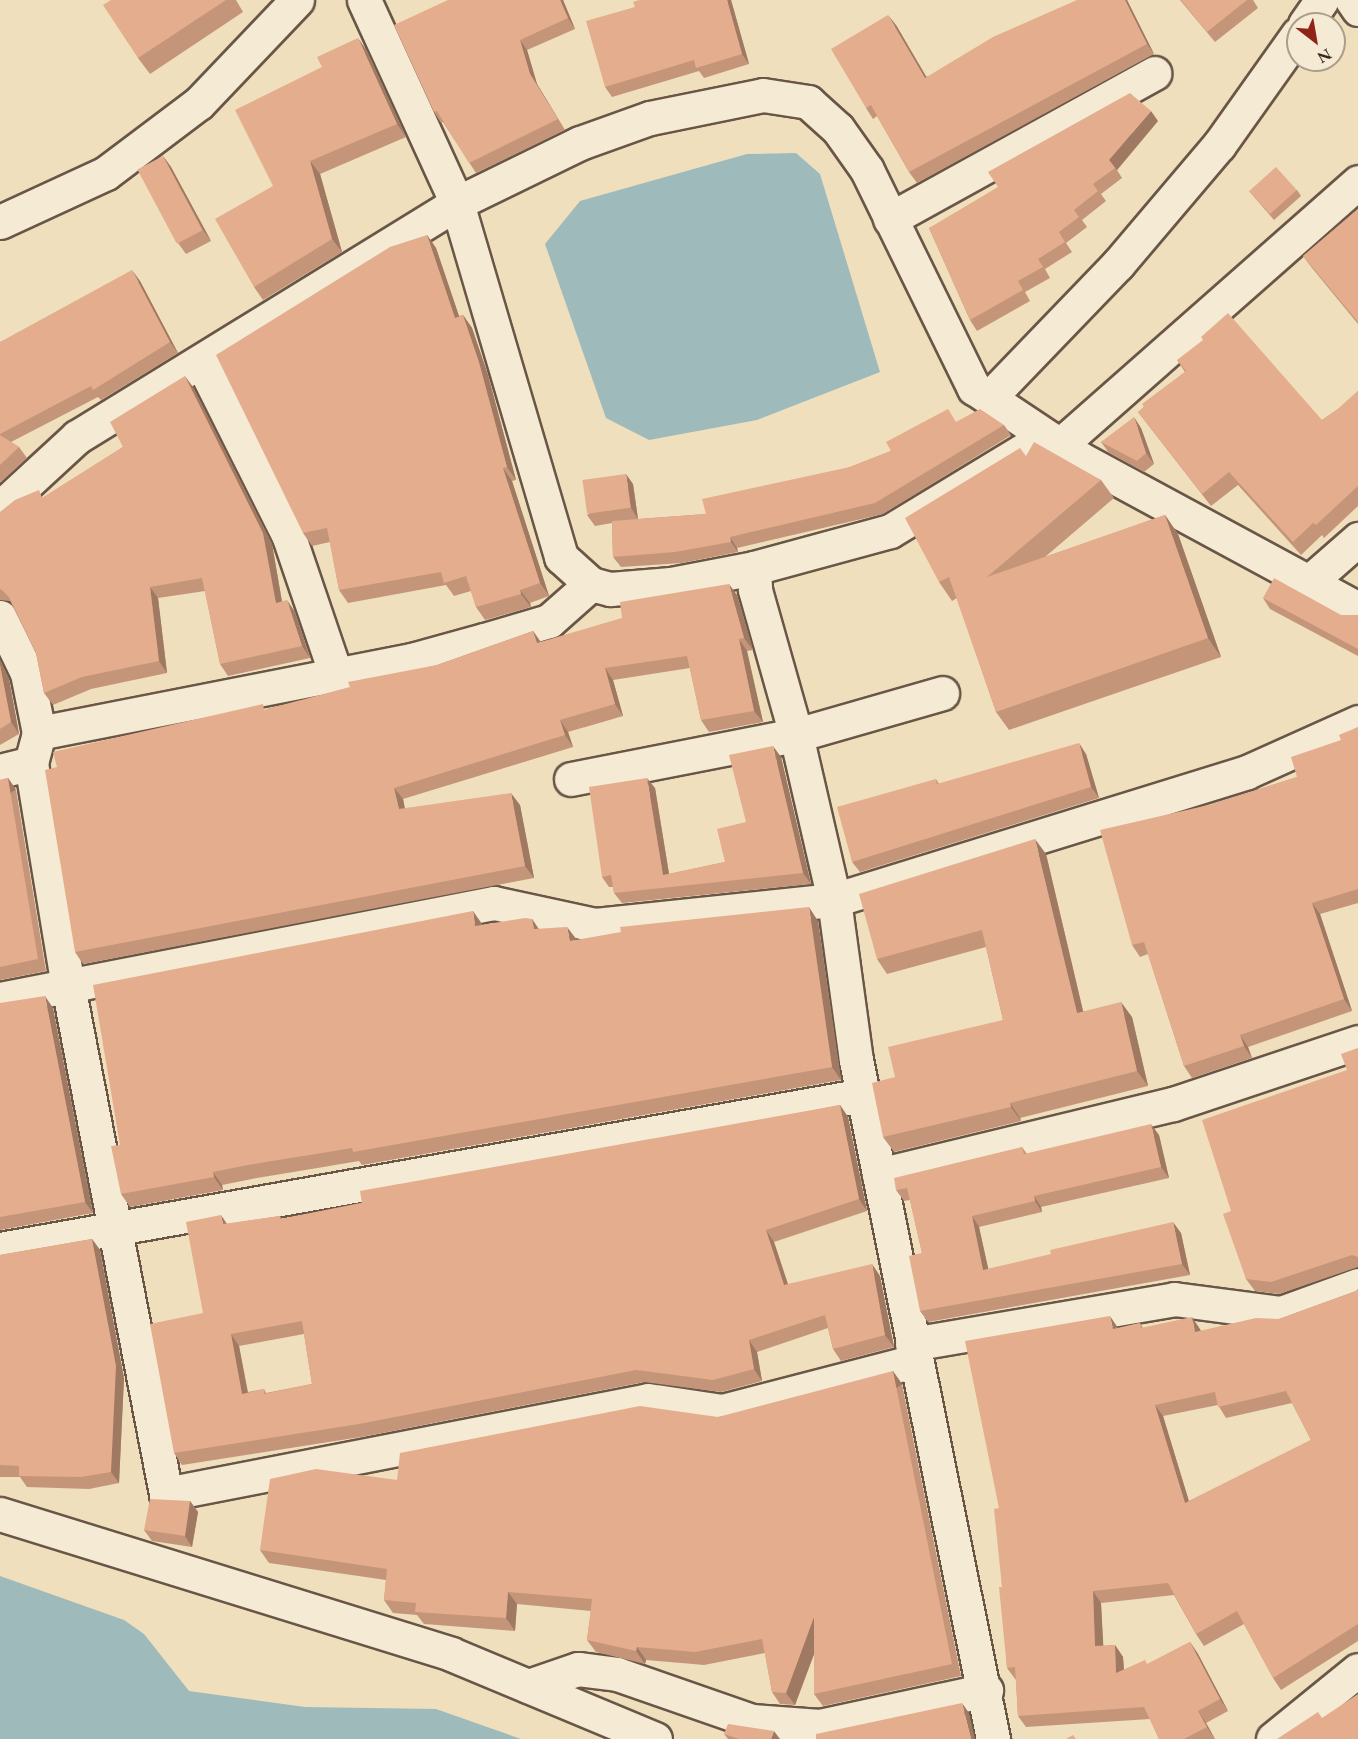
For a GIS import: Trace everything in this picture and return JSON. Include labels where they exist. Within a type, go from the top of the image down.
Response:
[{"type":"street","points":[[0,222],[115,166],[199,103],[297,0]]},
{"type":"street","points":[[364,0],[457,203],[561,557],[591,584],[610,589],[671,584],[754,568],[890,531],[1052,442],[1358,182]]},
{"type":"street","points":[[1352,0],[1358,9]]},
{"type":"street","points":[[989,398],[1118,264],[1220,146],[1286,51]]},
{"type":"street","points":[[890,219],[1154,73]]},
{"type":"street","points":[[0,508],[77,437],[202,363],[457,203],[580,143],[650,118],[763,95],[808,102],[838,129],[867,170],[954,353],[974,387],[1052,442],[1308,584],[1358,609]]},
{"type":"street","points":[[202,363],[289,537],[335,672]]},
{"type":"street","points":[[1308,584],[1358,539]]},
{"type":"street","points":[[754,568],[755,590],[796,735],[834,900],[864,1095],[879,1175],[986,1690],[993,1739]]},
{"type":"street","points":[[23,756],[335,672],[412,660],[549,621],[591,584]]},
{"type":"street","points":[[0,617],[27,673],[23,756],[112,1229],[166,1494],[648,1400],[722,1411],[914,1352],[1174,1299],[1281,1312],[1358,1285]]},
{"type":"street","points":[[571,779],[796,735],[942,693]]},
{"type":"street","points":[[0,999],[494,903],[595,925],[834,900],[1247,772],[1358,722]]},
{"type":"street","points":[[879,1175],[1173,1104],[1358,1042]]},
{"type":"street","points":[[0,1249],[864,1095]]},
{"type":"street","points":[[0,1514],[451,1654],[655,1739]]},
{"type":"street","points":[[528,1686],[578,1669],[607,1672],[641,1680],[752,1721],[820,1726],[986,1690]]},
{"type":"street","points":[[1273,1739],[1358,1670]]},
{"type":"water","points":[[796,153],[820,174],[880,372],[757,420],[649,440],[606,418],[545,244],[580,201],[747,154]]},
{"type":"water","points":[[0,1576],[124,1620],[144,1634],[189,1691],[305,1707],[436,1709],[521,1739],[0,1739]]},
{"type":"building","points":[[111,0],[226,0],[138,58],[103,5]]},
{"type":"building","points":[[448,0],[560,0],[568,18],[520,40],[530,74],[558,119],[469,163],[437,111],[434,112],[394,25]]},
{"type":"building","points":[[639,0],[727,0],[742,54],[696,68],[694,60],[605,87],[586,21],[635,7],[633,2]]},
{"type":"building","points":[[1077,0],[1125,0],[1147,44],[909,172],[871,105],[866,108],[831,49],[888,15],[925,78],[993,37]]},
{"type":"building","points":[[1181,0],[1247,0],[1207,32]]},
{"type":"building","points":[[358,38],[397,124],[310,161],[332,239],[254,287],[215,219],[273,186],[235,110],[322,67],[317,57]]},
{"type":"building","points":[[1130,93],[1151,111],[1109,160],[1115,168],[1093,184],[1098,191],[1074,210],[1079,217],[1059,232],[1065,242],[1038,259],[1043,267],[1018,281],[1023,290],[970,320],[929,228],[998,187],[988,172]]},
{"type":"building","points":[[163,156],[202,230],[177,244],[137,170]]},
{"type":"building","points":[[1276,167],[1297,190],[1270,214],[1249,191]]},
{"type":"building","points":[[1358,209],[1358,322],[1303,256]]},
{"type":"building","points":[[427,235],[455,318],[463,315],[479,362],[507,467],[503,468],[540,583],[520,590],[521,594],[476,607],[466,576],[444,583],[441,572],[339,590],[327,528],[303,533],[216,355],[390,247]]},
{"type":"building","points":[[132,270],[170,342],[93,390],[91,386],[0,434],[0,342]]},
{"type":"building","points":[[1228,313],[1322,420],[1358,391],[1358,486],[1316,525],[1313,523],[1293,542],[1229,472],[1202,494],[1138,412],[1144,407],[1142,404],[1186,371],[1177,360],[1203,340],[1201,337]]},
{"type":"building","points":[[185,376],[263,533],[276,603],[287,600],[302,646],[220,664],[202,578],[150,587],[159,661],[82,677],[44,693],[36,653],[9,597],[0,589],[0,512],[15,500],[39,490],[42,498],[123,447],[110,422]]},
{"type":"building","points":[[948,409],[956,422],[980,409],[1004,425],[875,503],[730,537],[731,542],[675,552],[613,557],[612,521],[706,514],[702,499],[850,467],[891,451],[886,442]]},
{"type":"building","points":[[1134,417],[1146,453],[1137,461],[1101,442]]},
{"type":"building","points":[[0,435],[19,447],[0,465]]},
{"type":"building","points":[[1034,442],[1101,480],[987,577],[1165,515],[1208,638],[996,712],[949,577],[939,582],[905,518],[1020,448],[1026,456]]},
{"type":"building","points":[[626,474],[631,508],[587,514],[582,480]]},
{"type":"building","points":[[1274,578],[1341,615],[1358,615],[1358,649],[1263,598]]},
{"type":"building","points":[[729,584],[744,638],[739,639],[754,711],[701,720],[687,656],[605,668],[615,704],[560,720],[565,735],[394,788],[399,809],[511,793],[525,866],[75,952],[45,770],[57,767],[53,752],[263,704],[264,710],[350,687],[348,682],[437,665],[533,631],[537,643],[622,618],[620,602]]},
{"type":"building","points":[[0,665],[11,722],[0,729]]},
{"type":"building","points":[[1358,727],[1358,889],[1312,903],[1344,999],[1240,1035],[1244,1046],[1184,1066],[1144,942],[1132,945],[1100,830],[1213,804],[1297,777],[1291,757],[1341,740],[1339,735]]},
{"type":"building","points":[[1079,743],[1091,787],[852,862],[837,807],[936,779],[937,784]]},
{"type":"building","points":[[773,746],[803,873],[614,893],[611,875],[602,877],[589,787],[647,778],[663,875],[725,862],[717,829],[746,822],[729,755]]},
{"type":"building","points":[[8,778],[38,959],[0,967],[0,780]]},
{"type":"building","points":[[1035,839],[1077,1013],[1121,1002],[1137,1071],[1010,1103],[1011,1107],[883,1137],[872,1083],[895,1077],[888,1047],[1003,1020],[982,930],[877,959],[859,894]]},
{"type":"building","points":[[809,907],[832,1067],[353,1152],[352,1148],[248,1165],[213,1172],[214,1177],[121,1194],[111,1146],[120,1145],[93,985],[473,911],[475,926],[525,918],[532,919],[534,929],[567,927],[570,941],[621,932],[620,927]]},
{"type":"building","points":[[45,996],[85,1202],[0,1217],[0,1003]]},
{"type":"building","points":[[1358,1048],[1358,1257],[1352,1255],[1271,1282],[1246,1279],[1223,1214],[1231,1211],[1202,1120],[1347,1070],[1341,1054]]},
{"type":"building","points":[[840,1105],[859,1199],[766,1230],[784,1285],[872,1264],[885,1335],[833,1349],[825,1315],[749,1340],[754,1369],[713,1380],[636,1370],[359,1424],[174,1453],[150,1324],[203,1313],[186,1222],[221,1215],[223,1224],[280,1216],[280,1219],[362,1203],[360,1191]],"holes":[[[302,1321],[312,1384],[264,1394],[264,1389],[242,1394],[231,1334]]]},
{"type":"building","points":[[1151,1124],[1161,1167],[1034,1196],[1035,1201],[972,1216],[983,1270],[1051,1254],[1050,1250],[1173,1222],[1182,1264],[920,1311],[909,1256],[922,1253],[907,1188],[896,1190],[894,1178],[1022,1147],[1024,1154]]},
{"type":"building","points":[[92,1239],[116,1366],[111,1472],[81,1477],[19,1476],[19,1466],[0,1465],[0,1255]]},
{"type":"building","points":[[1358,1289],[1358,1624],[1273,1678],[1237,1611],[1196,1634],[1168,1583],[1093,1591],[1095,1646],[1115,1645],[1116,1673],[1145,1660],[1147,1664],[1190,1642],[1220,1699],[1198,1711],[1207,1727],[1184,1739],[1159,1739],[1144,1707],[1018,1716],[1015,1667],[1007,1668],[999,1587],[1002,1587],[994,1509],[999,1508],[965,1341],[1110,1316],[1113,1329],[1140,1323],[1141,1328],[1192,1317],[1195,1332],[1256,1318],[1279,1319]],"holes":[[[1286,1391],[1311,1440],[1185,1503],[1155,1405],[1215,1392],[1218,1407]]]},
{"type":"building","points":[[893,1371],[952,1664],[814,1694],[814,1617],[786,1693],[772,1692],[762,1639],[695,1652],[637,1647],[636,1651],[587,1640],[592,1599],[508,1592],[506,1618],[415,1612],[416,1603],[384,1600],[387,1569],[260,1550],[270,1479],[316,1469],[397,1480],[400,1453],[640,1406],[718,1417]]},
{"type":"building","points":[[150,1499],[190,1501],[185,1536],[144,1530]]},
{"type":"building","points":[[1358,1694],[1358,1739],[1277,1739],[1318,1712],[1322,1718]]},
{"type":"building","points":[[962,1703],[971,1739],[816,1739],[816,1734]]},
{"type":"building","points":[[728,1724],[774,1731],[771,1739],[739,1739],[724,1734]]}]
